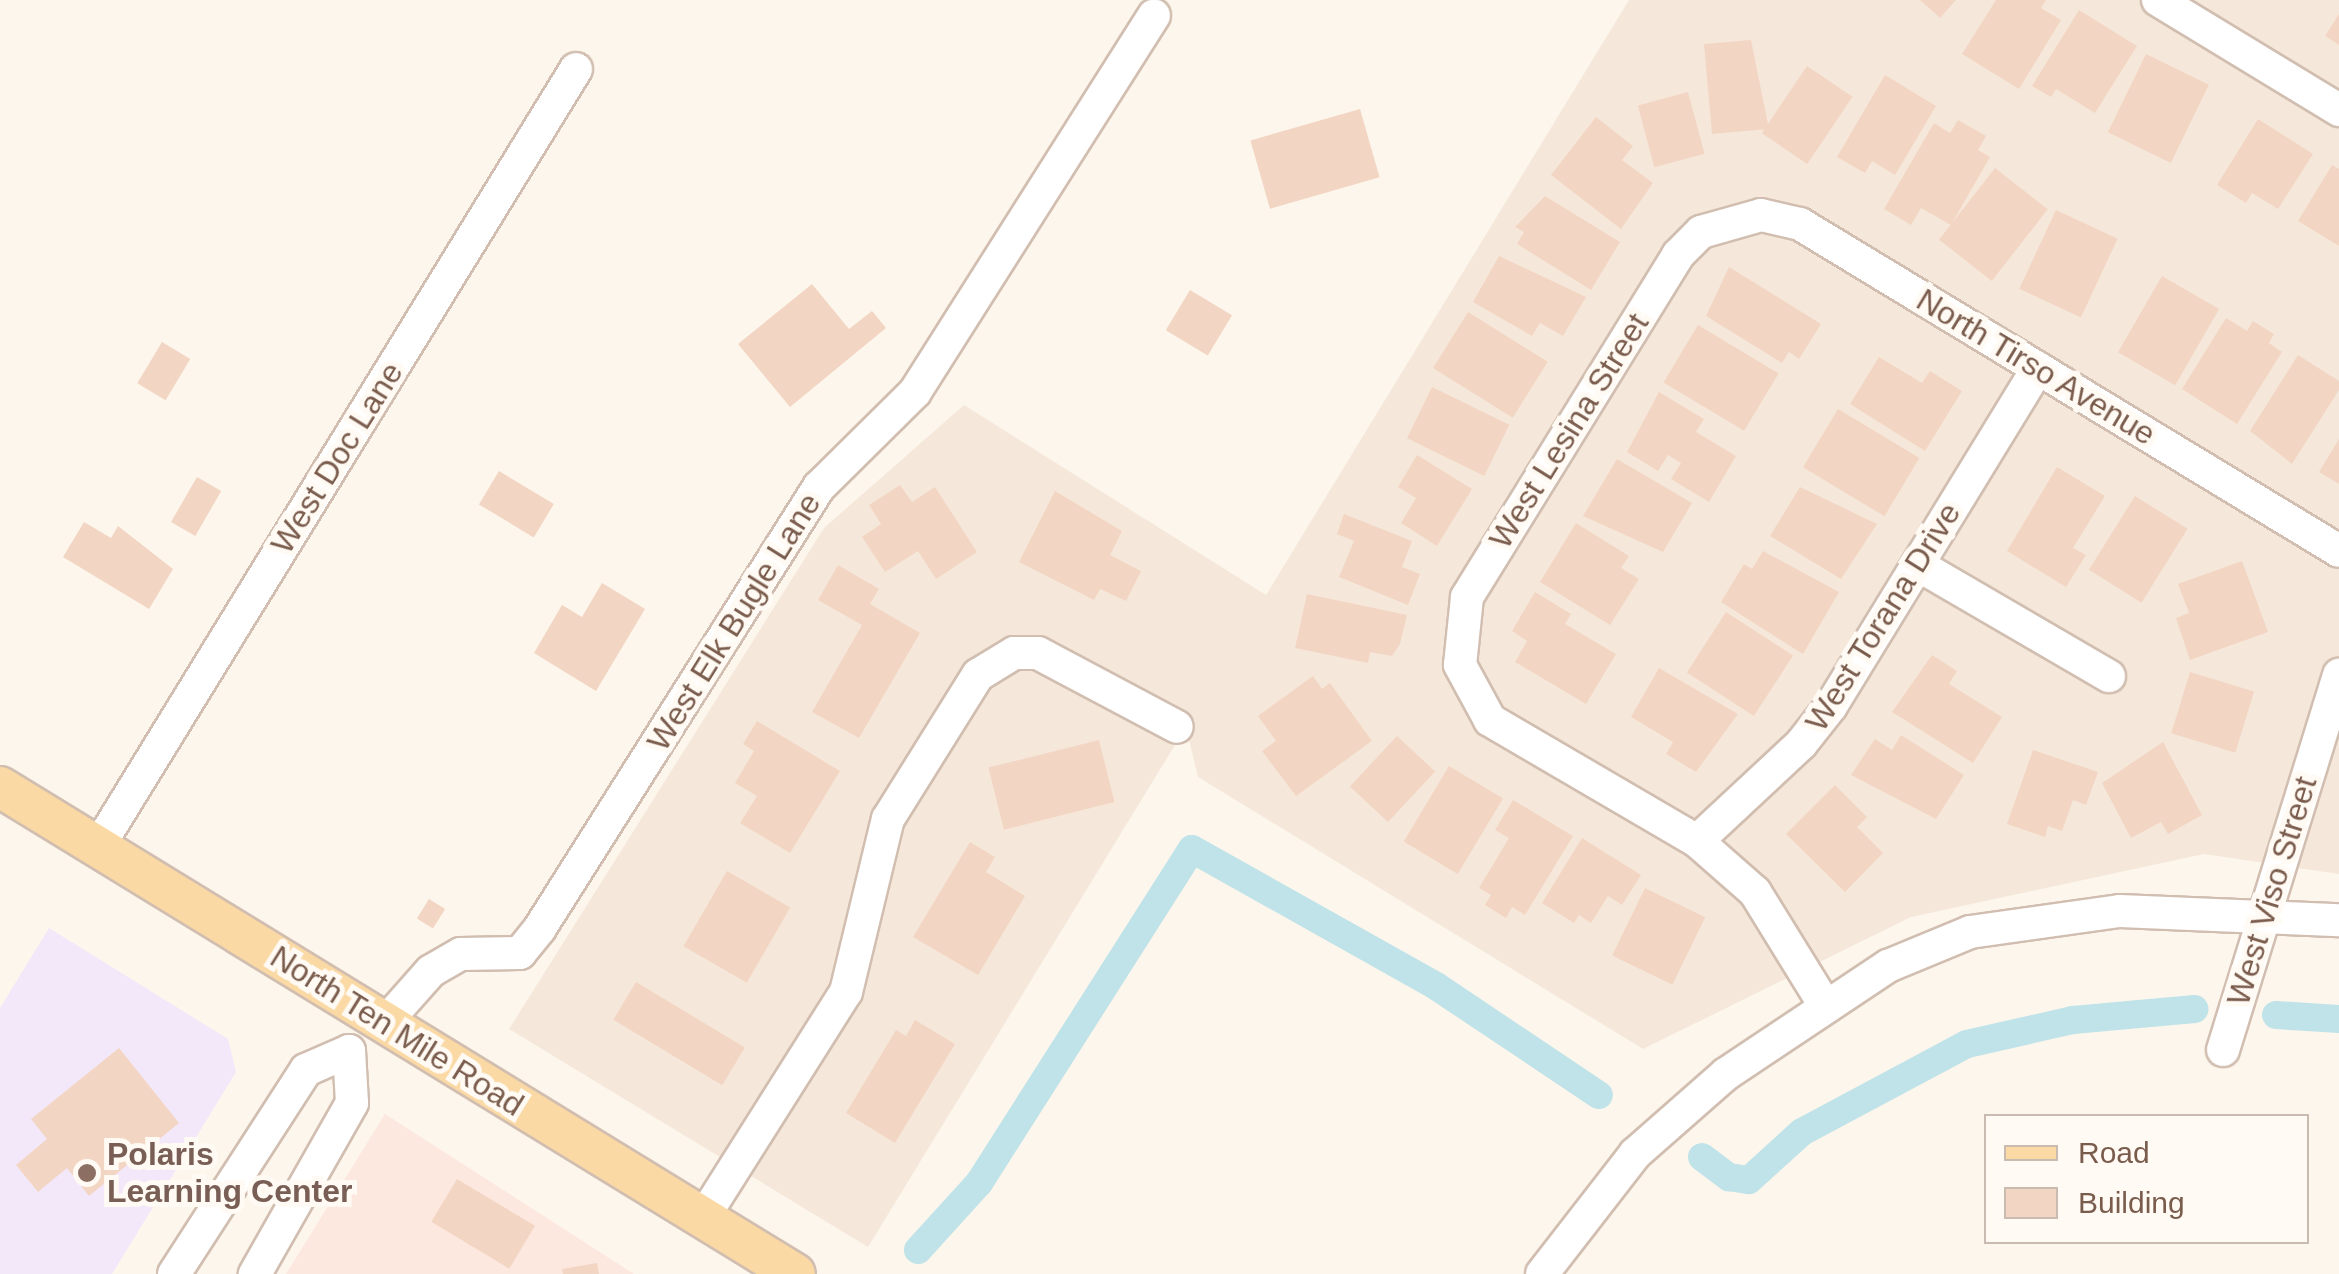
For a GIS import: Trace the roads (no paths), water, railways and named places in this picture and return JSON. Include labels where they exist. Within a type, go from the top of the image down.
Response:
[{"type":"main road","name":"North Ten Mile Road","points":[[0,787],[795,1274]]},
{"type":"street","points":[[2158,0],[2339,110]]},
{"type":"street","name":"West Elk Bugle Lane","points":[[377,1020],[431,971],[461,954],[520,953],[540,928],[819,487],[915,392],[1154,15]]},
{"type":"street","name":"West Doc Lane","points":[[98,846],[576,69]]},
{"type":"street","name":"North Tirso Avenue","points":[[1722,222],[1761,215],[1800,224],[2339,551]]},
{"type":"street","name":"West Lesina Street","points":[[1698,841],[1490,720],[1460,665],[1468,597],[1678,254],[1722,222]]},
{"type":"street","name":"West Torana Drive","points":[[1698,841],[1802,744],[2038,368]]},
{"type":"street","points":[[1918,564],[2109,676]]},
{"type":"street","points":[[703,1218],[846,992],[868,879],[902,792],[978,676],[1014,653],[1064,660],[1178,726]]},
{"type":"street","name":"West Viso Street","points":[[2223,1050],[2339,675]]},
{"type":"street","points":[[1698,841],[1755,892],[1826,1007]]},
{"type":"street","points":[[1542,1274],[1635,1154],[1726,1074],[1888,966],[1970,932],[2120,911],[2339,920]]},
{"type":"street","points":[[174,1274],[306,1070],[350,1051],[377,1020]]},
{"type":"street","points":[[255,1274],[352,1103],[350,1051]]},
{"type":"waterway","points":[[918,1250],[979,1183],[1192,849],[1436,986],[1599,1095]]},
{"type":"waterway","points":[[1702,1157],[1729,1177],[1749,1180],[1802,1132],[1967,1044],[2073,1020],[2195,1009]]},
{"type":"waterway","points":[[2276,1015],[2339,1019]]},
{"type":"place","name":"Polaris Learning Center","points":[[87,1173]]}]
